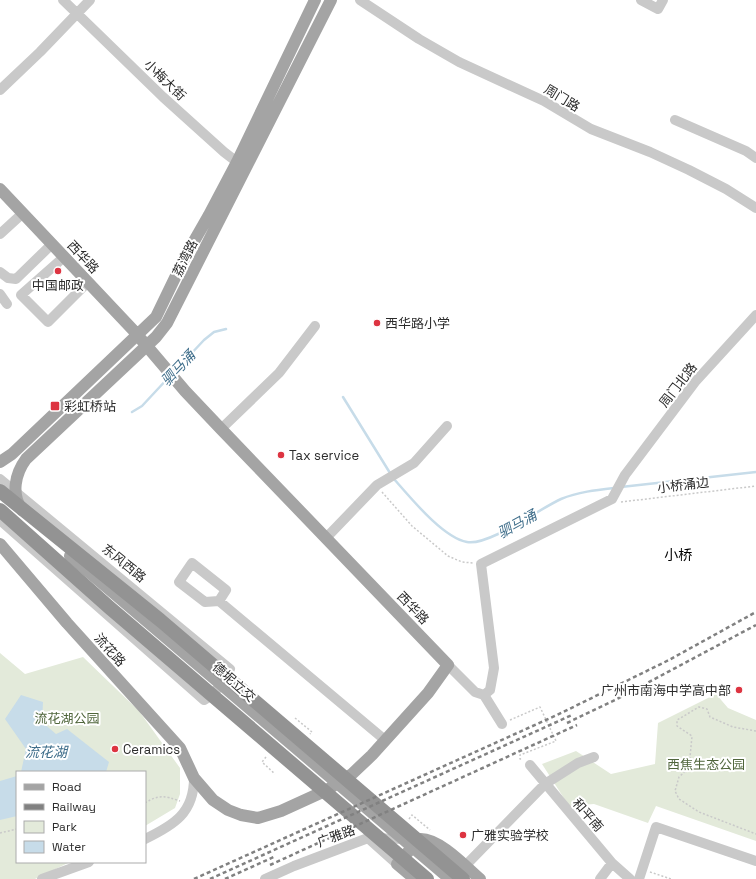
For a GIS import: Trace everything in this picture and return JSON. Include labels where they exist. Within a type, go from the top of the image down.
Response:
[{"type":"highway","name":"德坭立交","points":[[0,490],[128,593],[348,791],[397,823],[464,873]]},
{"type":"highway","name":"德坭立交","points":[[0,510],[372,837],[428,879]]},
{"type":"main road","name":"荔湾路","points":[[0,462],[12,454],[156,317],[185,258],[237,162],[316,0]]},
{"type":"main road","name":"荔湾路","points":[[15,490],[20,467],[26,459],[163,330],[167,324],[331,0]]},
{"type":"main road","name":"西华路","points":[[0,189],[137,335],[185,391],[448,665]]},
{"type":"main road","points":[[156,317],[167,324]]},
{"type":"main road","points":[[0,490],[27,518],[84,571]]},
{"type":"main road","points":[[15,490],[18,505],[27,518]]},
{"type":"main road","points":[[0,516],[35,537],[84,571]]},
{"type":"main road","name":"流花路","points":[[0,544],[67,623],[180,748],[194,778],[213,800],[228,810],[241,815],[258,818],[328,790],[352,774],[385,740]]},
{"type":"main road","name":"德坭立交","points":[[84,571],[348,791],[442,879]]},
{"type":"main road","points":[[385,740],[428,693],[448,665]]},
{"type":"main road","points":[[348,791],[397,823]]},
{"type":"main road","points":[[348,791],[372,837]]},
{"type":"main road","name":"德坭立交","points":[[397,823],[450,879]]},
{"type":"main road","points":[[415,879],[397,864],[420,839],[428,839],[436,843],[464,873],[480,879]]},
{"type":"street","name":"小梅大街","points":[[63,0],[163,97],[237,162]]},
{"type":"street","points":[[0,90],[40,52],[90,0]]},
{"type":"street","name":"周门路","points":[[360,0],[419,39],[459,62],[544,101],[591,129],[650,152],[689,170],[726,189],[756,208]]},
{"type":"street","points":[[641,0],[658,9],[663,0]]},
{"type":"street","points":[[675,120],[756,158]]},
{"type":"street","points":[[0,234],[23,213]]},
{"type":"street","points":[[0,272],[8,278],[16,279],[52,244]]},
{"type":"street","points":[[64,257],[21,295],[48,322],[88,282]]},
{"type":"street","points":[[0,294],[7,304]]},
{"type":"street","name":"周门北路","points":[[612,499],[625,475],[695,382],[756,315]]},
{"type":"street","points":[[221,429],[279,373],[315,326]]},
{"type":"street","points":[[326,538],[381,483],[414,462],[447,426]]},
{"type":"street","name":"东风西路","points":[[0,479],[230,669],[216,692],[204,700],[0,520]]},
{"type":"street","points":[[484,695],[490,690],[494,668],[481,564],[612,499]]},
{"type":"street","points":[[219,600],[226,590],[192,562],[179,582],[205,602],[219,600],[385,740]]},
{"type":"street","points":[[448,665],[475,692],[484,695],[502,724]]},
{"type":"street","points":[[464,873],[466,865],[545,784],[578,763],[594,757]]},
{"type":"street","name":"和平南","points":[[530,765],[612,863],[630,879]]},
{"type":"street","points":[[146,839],[163,831],[177,820],[186,810],[194,788],[194,778]]},
{"type":"street","points":[[641,874],[656,827],[756,861]]},
{"type":"street","points":[[372,837],[397,864]]},
{"type":"street","name":"广雅路","points":[[265,879],[294,866],[372,837],[420,839]]},
{"type":"street","points":[[42,879],[86,863]]},
{"type":"street","points":[[600,879],[612,863]]},
{"type":"path","points":[[381,483],[412,526],[448,556],[462,562],[481,564]]},
{"type":"path","name":"小桥涌边","points":[[612,499],[620,502],[756,486]]},
{"type":"path","points":[[518,716],[540,707],[556,741],[520,755]]},
{"type":"path","points":[[756,731],[733,728],[710,717],[707,709],[699,707],[677,720],[677,726],[692,736],[689,768],[679,777],[675,792],[679,799],[699,812],[756,834]]},
{"type":"path","points":[[295,718],[312,732],[308,737]]},
{"type":"path","points":[[271,761],[266,757],[262,762],[276,774]]},
{"type":"path","points":[[146,802],[157,797],[166,796],[189,804]]},
{"type":"path","points":[[397,823],[412,815],[430,830]]},
{"type":"path","points":[[0,833],[16,829]]},
{"type":"path","points":[[641,874],[671,879]]},
{"type":"green space","name":"流花湖公园","points":[[0,653],[25,674],[83,657],[139,711],[180,768],[180,794],[175,808],[146,825],[146,771],[16,771],[16,863],[68,863],[35,879],[0,879]]},
{"type":"green space","name":"西焦生态公园","points":[[716,694],[728,708],[756,720],[756,841],[656,806],[648,823],[594,804],[569,806],[542,764],[576,751],[611,774],[655,764],[658,723]]},
{"type":"water","name":"流花湖","points":[[21,695],[43,702],[42,722],[56,734],[67,729],[109,762],[106,771],[21,771],[26,749],[5,719]]},
{"type":"water","name":"流花湖","points":[[16,776],[16,816],[0,820],[0,781]]},
{"type":"waterway","name":"驷马涌","points":[[174,372],[204,340],[214,332],[226,329]]},
{"type":"waterway","name":"驷马涌","points":[[132,412],[142,406],[169,377]]},
{"type":"waterway","name":"驷马涌","points":[[343,397],[390,473]]},
{"type":"waterway","name":"驷马涌","points":[[621,487],[756,472]]},
{"type":"waterway","name":"驷马涌","points":[[394,479],[418,506],[438,525],[458,539],[467,542],[476,542],[501,533],[561,499],[587,492],[614,488]]},
{"type":"railway","points":[[194,879],[557,715],[669,660],[756,612]]},
{"type":"railway","points":[[567,723],[619,698],[756,625]]},
{"type":"railway","points":[[210,879],[572,715]]},
{"type":"railway","points":[[270,865],[577,725]]},
{"type":"railway","points":[[225,879],[276,856]]},
{"type":"place","name":"中国邮政","points":[[58,271]]},
{"type":"place","name":"西华路小学","points":[[377,323]]},
{"type":"place","name":"彩虹桥站","points":[[55,406]]},
{"type":"place","name":"Tax service","points":[[281,455]]},
{"type":"place","name":"广州市南海中学高中部","points":[[739,690]]},
{"type":"place","name":"Ceramics","points":[[115,749]]},
{"type":"place","name":"广雅实验学校","points":[[463,835]]},
{"type":"district","name":"小桥","points":[[678,555]]}]
